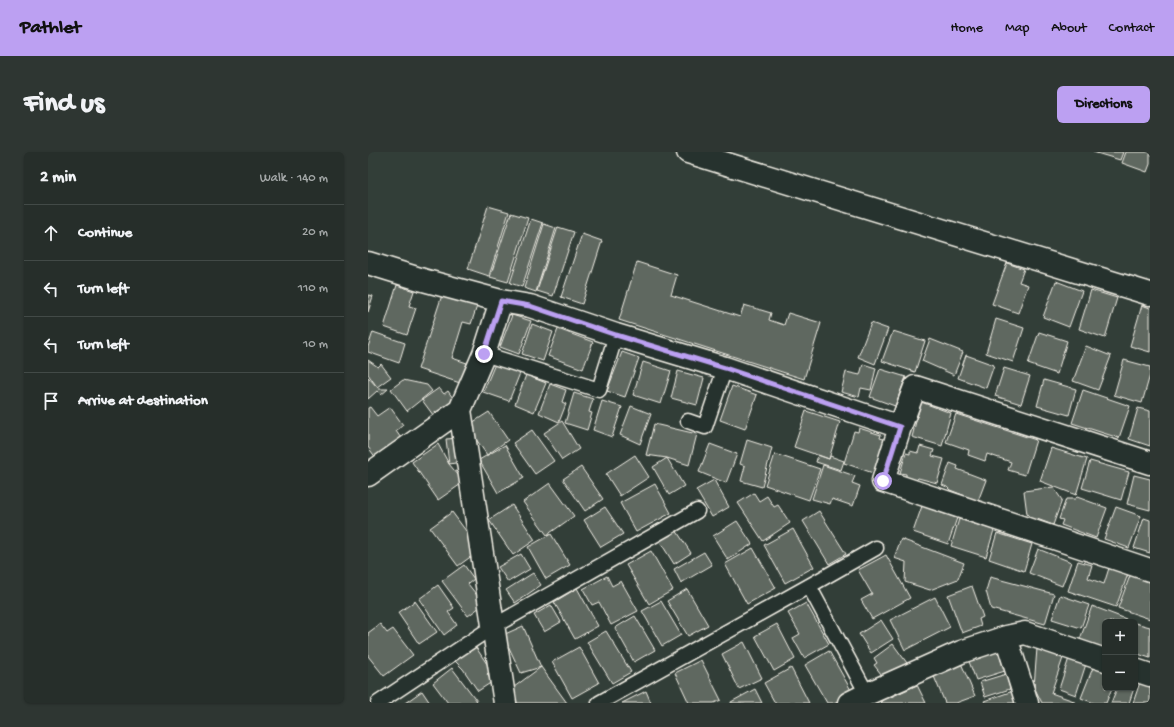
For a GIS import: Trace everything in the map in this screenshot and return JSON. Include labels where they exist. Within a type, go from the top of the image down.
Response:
[{"type":"street","points":[[688,152],[1150,294]]},
{"type":"street","points":[[368,263],[423,280],[501,301],[530,306],[616,335],[725,368],[900,427]]},
{"type":"street","points":[[368,476],[460,410],[484,354],[501,301]]},
{"type":"street","points":[[1150,463],[914,387],[883,481],[1150,570]]},
{"type":"street","points":[[460,410],[505,703]]},
{"type":"street","points":[[858,698],[961,652],[1006,636],[1025,633],[1102,659]]},
{"type":"street","points":[[1006,636],[1027,703]]},
{"type":"street","points":[[1138,671],[1150,675]]},
{"type":"lane","points":[[484,354],[599,390],[616,335]]},
{"type":"lane","points":[[688,421],[705,427],[725,368]]},
{"type":"lane","points":[[378,703],[494,626],[696,511]]},
{"type":"lane","points":[[599,703],[876,548]]},
{"type":"lane","points":[[809,586],[858,698]]},
{"type":"building","points":[[1093,152],[1123,152],[1120,160]]},
{"type":"building","points":[[1126,152],[1150,152],[1150,164],[1147,172],[1122,163]]},
{"type":"building","points":[[488,206],[509,212],[489,276],[468,269]]},
{"type":"building","points":[[511,213],[528,218],[508,282],[490,277]]},
{"type":"building","points":[[531,219],[543,223],[522,287],[510,283]]},
{"type":"building","points":[[544,224],[556,228],[536,292],[524,288]]},
{"type":"building","points":[[558,227],[574,232],[553,296],[537,291]]},
{"type":"building","points":[[582,234],[602,241],[582,304],[561,297]]},
{"type":"building","points":[[637,262],[677,275],[671,295],[740,317],[744,305],[771,313],[769,320],[784,325],[788,313],[821,323],[804,379],[619,320]]},
{"type":"building","points":[[1007,263],[1024,269],[1019,282],[1028,285],[1018,313],[992,304]]},
{"type":"building","points":[[1056,281],[1082,291],[1069,327],[1043,317]]},
{"type":"building","points":[[397,285],[414,291],[409,306],[416,308],[407,335],[384,327]]},
{"type":"building","points":[[1091,290],[1117,298],[1105,338],[1079,329]]},
{"type":"building","points":[[443,292],[478,303],[471,324],[463,322],[452,358],[467,363],[460,383],[418,369]]},
{"type":"building","points":[[368,295],[373,296],[368,312]]},
{"type":"building","points":[[1142,305],[1150,308],[1150,352],[1130,346]]},
{"type":"building","points":[[512,315],[531,321],[519,354],[500,347]]},
{"type":"building","points":[[996,319],[1024,328],[1013,362],[986,353]]},
{"type":"building","points":[[871,323],[888,329],[875,364],[858,357]]},
{"type":"building","points":[[532,324],[553,332],[543,361],[522,354]]},
{"type":"building","points":[[558,329],[593,342],[583,369],[548,356]]},
{"type":"building","points":[[893,331],[925,341],[915,372],[882,361]]},
{"type":"building","points":[[373,332],[405,343],[399,363],[368,352],[368,347]]},
{"type":"building","points":[[1039,332],[1067,341],[1057,374],[1028,364]]},
{"type":"building","points":[[930,339],[963,352],[954,375],[922,361]]},
{"type":"building","points":[[1086,346],[1111,356],[1098,390],[1073,381]]},
{"type":"building","points":[[622,352],[639,358],[625,397],[607,391]]},
{"type":"building","points":[[966,355],[994,365],[986,388],[958,378]]},
{"type":"building","points":[[368,360],[378,367],[381,364],[391,377],[377,387],[368,374]]},
{"type":"building","points":[[1124,360],[1150,367],[1150,375],[1142,403],[1114,395]]},
{"type":"building","points":[[643,362],[671,371],[661,404],[633,395]]},
{"type":"building","points":[[495,364],[520,373],[509,401],[483,392]]},
{"type":"building","points":[[863,364],[876,368],[871,390],[861,388],[859,397],[841,392],[846,372],[860,375]]},
{"type":"building","points":[[1004,368],[1030,376],[1021,404],[995,396]]},
{"type":"building","points":[[880,369],[906,377],[895,406],[870,397]]},
{"type":"building","points":[[678,371],[704,378],[697,405],[671,398]]},
{"type":"building","points":[[526,375],[546,383],[534,412],[515,404]]},
{"type":"building","points":[[368,377],[379,389],[388,389],[381,395],[377,391],[368,399]]},
{"type":"building","points":[[403,380],[427,385],[432,391],[407,411],[391,389]]},
{"type":"building","points":[[1044,380],[1076,389],[1069,415],[1037,406]]},
{"type":"building","points":[[550,384],[566,390],[562,402],[566,404],[559,422],[539,413]]},
{"type":"building","points":[[732,386],[757,395],[745,429],[720,420]]},
{"type":"building","points":[[439,388],[444,394],[448,391],[457,404],[436,419],[422,400]]},
{"type":"building","points":[[1083,390],[1130,406],[1119,438],[1072,423]]},
{"type":"building","points":[[574,393],[593,399],[589,412],[592,413],[587,430],[565,423]]},
{"type":"building","points":[[602,401],[622,407],[612,437],[593,430]]},
{"type":"building","points":[[921,402],[951,413],[942,446],[912,437]]},
{"type":"building","points":[[631,406],[651,414],[640,444],[620,435]]},
{"type":"building","points":[[370,407],[377,416],[390,407],[403,425],[396,431],[405,444],[379,462],[368,447],[368,408]]},
{"type":"building","points":[[1138,408],[1150,411],[1150,446],[1129,439]]},
{"type":"building","points":[[806,411],[840,422],[829,459],[794,447]]},
{"type":"building","points":[[489,412],[508,440],[487,455],[467,426]]},
{"type":"building","points":[[956,414],[1036,440],[1025,475],[1008,470],[1011,462],[987,454],[985,461],[968,455],[969,450],[946,442]]},
{"type":"building","points":[[562,421],[579,449],[562,460],[544,433]]},
{"type":"building","points":[[654,424],[697,434],[689,465],[667,458],[646,455]]},
{"type":"building","points":[[859,428],[881,435],[880,438],[887,440],[876,474],[844,463],[854,431],[858,432]]},
{"type":"building","points":[[532,430],[554,461],[535,474],[513,443]]},
{"type":"building","points":[[459,438],[462,462],[449,464],[446,439]]},
{"type":"building","points":[[747,440],[772,448],[762,487],[741,481],[745,466],[740,464]]},
{"type":"building","points":[[438,444],[449,464],[464,482],[438,500],[412,462]]},
{"type":"building","points":[[710,444],[737,454],[726,483],[699,472]]},
{"type":"building","points":[[505,445],[524,478],[498,493],[479,460]]},
{"type":"building","points":[[920,446],[934,450],[932,456],[944,459],[937,483],[918,478],[916,480],[906,477],[906,474],[900,473],[906,453],[910,454],[910,451],[918,453]]},
{"type":"building","points":[[1051,448],[1087,459],[1076,495],[1040,481]]},
{"type":"building","points":[[775,454],[820,469],[809,500],[765,485]]},
{"type":"building","points":[[635,455],[649,477],[620,496],[606,474]]},
{"type":"building","points":[[818,455],[829,459],[830,456],[844,461],[841,470],[816,462]]},
{"type":"building","points":[[667,458],[684,486],[669,495],[653,467]]},
{"type":"building","points":[[1090,461],[1129,472],[1121,500],[1082,488]]},
{"type":"building","points":[[950,463],[958,466],[957,469],[986,480],[978,501],[950,490],[942,485]]},
{"type":"building","points":[[823,465],[855,476],[852,483],[860,486],[853,506],[832,499],[830,504],[812,499]]},
{"type":"building","points":[[581,467],[603,499],[585,511],[563,479]]},
{"type":"building","points":[[1134,475],[1150,479],[1150,510],[1127,504]]},
{"type":"building","points":[[714,480],[729,507],[712,517],[696,490]]},
{"type":"building","points":[[550,483],[574,516],[547,535],[523,502]]},
{"type":"building","points":[[655,484],[671,513],[636,532],[620,503]]},
{"type":"building","points":[[1053,487],[1062,500],[1053,525],[1037,519],[1034,522],[1027,514],[1024,491]]},
{"type":"building","points":[[754,493],[759,501],[767,496],[774,507],[778,505],[790,523],[763,541],[738,503]]},
{"type":"building","points":[[1077,497],[1107,508],[1096,538],[1061,525],[1063,520],[1059,519],[1066,499],[1075,499]]},
{"type":"building","points":[[512,505],[535,540],[513,555],[489,520]]},
{"type":"building","points":[[922,506],[957,518],[948,544],[913,532]]},
{"type":"building","points":[[605,507],[623,534],[601,547],[584,520]]},
{"type":"building","points":[[1116,507],[1141,516],[1129,548],[1104,539]]},
{"type":"building","points":[[819,511],[846,554],[829,564],[803,521]]},
{"type":"building","points":[[452,512],[480,550],[458,566],[430,528]]},
{"type":"building","points":[[1144,518],[1150,520],[1150,553],[1134,548]]},
{"type":"building","points":[[959,519],[994,530],[986,557],[951,546]]},
{"type":"building","points":[[737,521],[752,544],[728,560],[713,536]]},
{"type":"building","points":[[793,529],[814,567],[785,583],[764,545]]},
{"type":"building","points":[[676,530],[691,553],[674,564],[659,540]]},
{"type":"building","points":[[997,533],[1032,544],[1024,571],[989,559]]},
{"type":"building","points":[[551,534],[570,565],[546,579],[528,547]]},
{"type":"building","points":[[901,539],[964,563],[958,579],[930,590],[905,582],[906,562],[894,558]]},
{"type":"building","points":[[753,548],[776,588],[747,604],[725,564]]},
{"type":"building","points":[[1038,549],[1071,562],[1062,586],[1029,573]]},
{"type":"building","points":[[651,551],[673,590],[649,604],[626,565]]},
{"type":"building","points":[[704,552],[712,565],[681,583],[674,569]]},
{"type":"building","points":[[521,554],[530,569],[508,582],[498,567]]},
{"type":"building","points":[[886,555],[910,598],[872,619],[861,600],[872,594],[858,570]]},
{"type":"building","points":[[1078,561],[1092,565],[1088,578],[1104,584],[1109,568],[1128,574],[1116,607],[1068,591]]},
{"type":"building","points":[[464,565],[474,579],[468,584],[484,604],[468,616],[442,581]]},
{"type":"building","points":[[533,573],[541,585],[515,603],[506,590]]},
{"type":"building","points":[[1131,573],[1150,580],[1150,619],[1118,608]]},
{"type":"building","points":[[607,576],[612,586],[621,581],[638,611],[611,625],[599,602],[592,605],[583,589]]},
{"type":"building","points":[[990,577],[1054,594],[1045,624],[991,609],[986,591]]},
{"type":"building","points":[[438,585],[454,608],[448,612],[457,625],[444,635],[419,599]]},
{"type":"building","points":[[972,586],[983,617],[979,619],[981,626],[962,633],[948,595]]},
{"type":"building","points":[[577,588],[598,626],[575,639],[554,602]]},
{"type":"building","points":[[687,589],[708,625],[688,636],[667,601]]},
{"type":"building","points":[[1060,595],[1089,605],[1081,628],[1052,619]]},
{"type":"building","points":[[935,597],[950,627],[905,650],[890,620]]},
{"type":"building","points":[[415,601],[437,632],[419,644],[398,613]]},
{"type":"building","points":[[661,601],[681,635],[662,646],[642,611]]},
{"type":"building","points":[[806,603],[829,644],[804,658],[793,638],[800,634],[788,613]]},
{"type":"building","points":[[551,605],[561,622],[544,632],[534,615]]},
{"type":"building","points":[[1092,606],[1126,619],[1102,619],[1102,651],[1079,642]]},
{"type":"building","points":[[635,616],[655,650],[634,662],[615,628]]},
{"type":"building","points":[[881,620],[893,639],[871,653],[859,634]]},
{"type":"building","points":[[380,624],[387,633],[393,629],[413,655],[384,676],[368,656],[368,633]]},
{"type":"building","points":[[777,624],[795,659],[774,671],[755,636]]},
{"type":"building","points":[[1138,624],[1150,627],[1150,658],[1138,654]]},
{"type":"building","points":[[523,626],[541,667],[521,673],[503,635]]},
{"type":"building","points":[[606,631],[631,672],[612,683],[587,642]]},
{"type":"building","points":[[744,642],[762,678],[739,689],[722,654]]},
{"type":"building","points":[[893,644],[907,663],[885,679],[874,665],[877,663],[874,658]]},
{"type":"building","points":[[475,646],[491,670],[487,674],[492,682],[478,691],[463,669],[455,661],[460,655]]},
{"type":"building","points":[[579,647],[599,683],[572,698],[552,662]]},
{"type":"building","points":[[1037,648],[1063,658],[1051,693],[1074,701],[1074,703],[1042,703],[1034,687]]},
{"type":"building","points":[[997,649],[1005,671],[976,680],[968,659]]},
{"type":"building","points":[[829,651],[852,692],[834,703],[827,703],[805,665]]},
{"type":"building","points":[[1069,658],[1086,664],[1076,695],[1059,689]]},
{"type":"building","points":[[701,660],[721,700],[714,703],[689,703],[675,673]]},
{"type":"building","points":[[961,663],[975,696],[956,703],[945,703],[933,674]]},
{"type":"building","points":[[1094,665],[1102,668],[1102,691],[1111,691],[1106,703],[1094,703],[1081,698]]},
{"type":"building","points":[[541,667],[567,703],[514,703],[506,693]]},
{"type":"building","points":[[452,668],[477,701],[474,703],[448,703],[433,683]]},
{"type":"building","points":[[791,668],[809,703],[775,703],[764,683]]},
{"type":"building","points":[[1006,674],[1010,689],[985,697],[980,682]]},
{"type":"building","points":[[1140,682],[1150,686],[1150,703],[1133,703]]},
{"type":"building","points":[[917,685],[926,703],[880,702]]},
{"type":"building","points":[[755,689],[762,703],[731,703],[731,702]]},
{"type":"building","points":[[422,691],[430,703],[405,703]]},
{"type":"building","points":[[646,691],[651,703],[622,703]]},
{"type":"building","points":[[1013,691],[1017,703],[985,703],[984,701]]},
{"type":"building","points":[[1116,691],[1133,691],[1129,703],[1111,703]]},
{"type":"route","points":[[484,354],[501,301],[530,306],[616,335],[725,368],[900,427],[883,481]]}]
